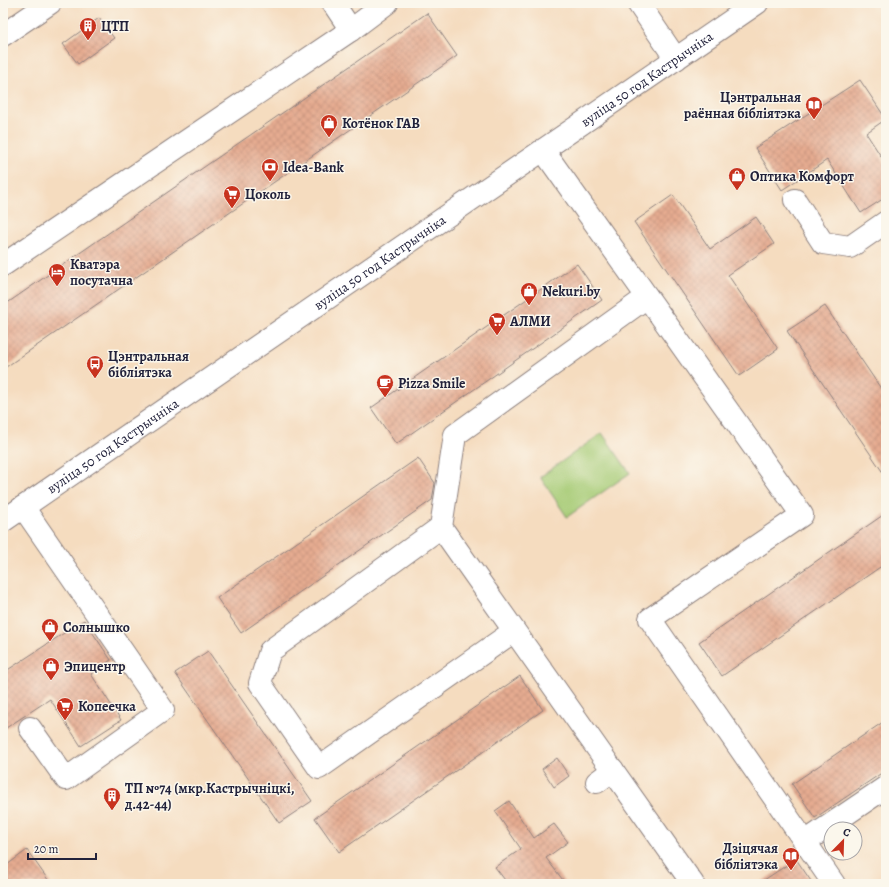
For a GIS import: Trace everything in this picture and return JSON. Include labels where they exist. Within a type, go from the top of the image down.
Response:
[{"type":"street","points":[[3,35],[50,3]]},
{"type":"street","points":[[333,3],[351,30]]},
{"type":"street","points":[[3,265],[351,30],[386,3]]},
{"type":"street","points":[[638,3],[676,58]]},
{"type":"street","name":"вуліца 50 год Кастрычніка","points":[[3,521],[757,3]]},
{"type":"street","points":[[543,150],[802,515],[650,619],[834,884]]},
{"type":"street","points":[[795,200],[823,243],[850,247],[886,222]]},
{"type":"street","points":[[647,297],[455,435],[441,527],[514,631],[605,776],[666,861],[693,884]]},
{"type":"street","points":[[23,507],[163,710],[66,779],[30,728]]},
{"type":"street","points":[[441,527],[270,651],[260,683],[319,768],[514,631]]},
{"type":"street","points":[[805,842],[886,787]]},
{"type":"green space","points":[[602,433],[630,473],[567,517],[540,477]]},
{"type":"building","points":[[427,13],[457,56],[3,369],[3,306]]},
{"type":"building","name":"ЦТП","points":[[99,18],[114,38],[78,64],[63,44]]},
{"type":"building","points":[[860,80],[886,119],[866,133],[886,164],[886,197],[861,213],[827,160],[782,190],[755,148]]},
{"type":"building","points":[[673,195],[710,249],[756,217],[774,244],[728,275],[778,349],[739,376],[634,222]]},
{"type":"building","points":[[577,264],[602,300],[396,444],[371,408]]},
{"type":"building","points":[[825,306],[886,396],[886,477],[787,331]]},
{"type":"building","points":[[418,458],[435,483],[432,500],[241,633],[217,598]]},
{"type":"building","points":[[886,513],[886,563],[722,676],[699,642]]},
{"type":"building","points":[[84,620],[111,660],[91,674],[121,720],[81,746],[50,699],[3,730],[3,673]]},
{"type":"building","points":[[208,651],[312,801],[279,823],[175,673]]},
{"type":"building","points":[[520,676],[543,710],[339,852],[315,818]]},
{"type":"building","points":[[886,720],[886,770],[815,818],[792,784]]},
{"type":"building","points":[[557,758],[569,776],[554,787],[542,769]]},
{"type":"building","points":[[509,801],[534,838],[554,824],[568,842],[546,858],[566,884],[508,884],[495,867],[521,849],[495,811]]},
{"type":"building","points":[[27,850],[51,884],[3,884],[3,868]]},
{"type":"building","name":"Дзіцячая бібліятэка","points":[[796,859],[813,884],[758,884]]},
{"type":"place","name":"ЦТП","points":[[88,41]]},
{"type":"place","name":"Цэнтральная раённая бібліятэка","points":[[814,120]]},
{"type":"place","name":"Котёнок ГАВ","points":[[329,138]]},
{"type":"place","name":"Idea-Bank","points":[[270,182]]},
{"type":"place","name":"Оптика Комфорт","points":[[737,191]]},
{"type":"place","name":"Цоколь","points":[[232,209]]},
{"type":"place","name":"Кватэра посутачна","points":[[57,287]]},
{"type":"place","name":"Nekuri.by","points":[[529,306]]},
{"type":"place","name":"АЛМИ","points":[[497,336]]},
{"type":"place","name":"Цэнтральная бібліятэка","points":[[95,379]]},
{"type":"place","name":"Pizza Smile","points":[[385,398]]},
{"type":"place","name":"Солнышко","points":[[50,642]]},
{"type":"place","name":"Эпицентр","points":[[51,681]]},
{"type":"place","name":"Копеечка","points":[[65,721]]},
{"type":"place","name":"ТП №74 (мкр.Кастрычніцкі, д.42-44)","points":[[112,811]]},
{"type":"place","name":"Дзіцячая бібліятэка","points":[[791,871]]}]
